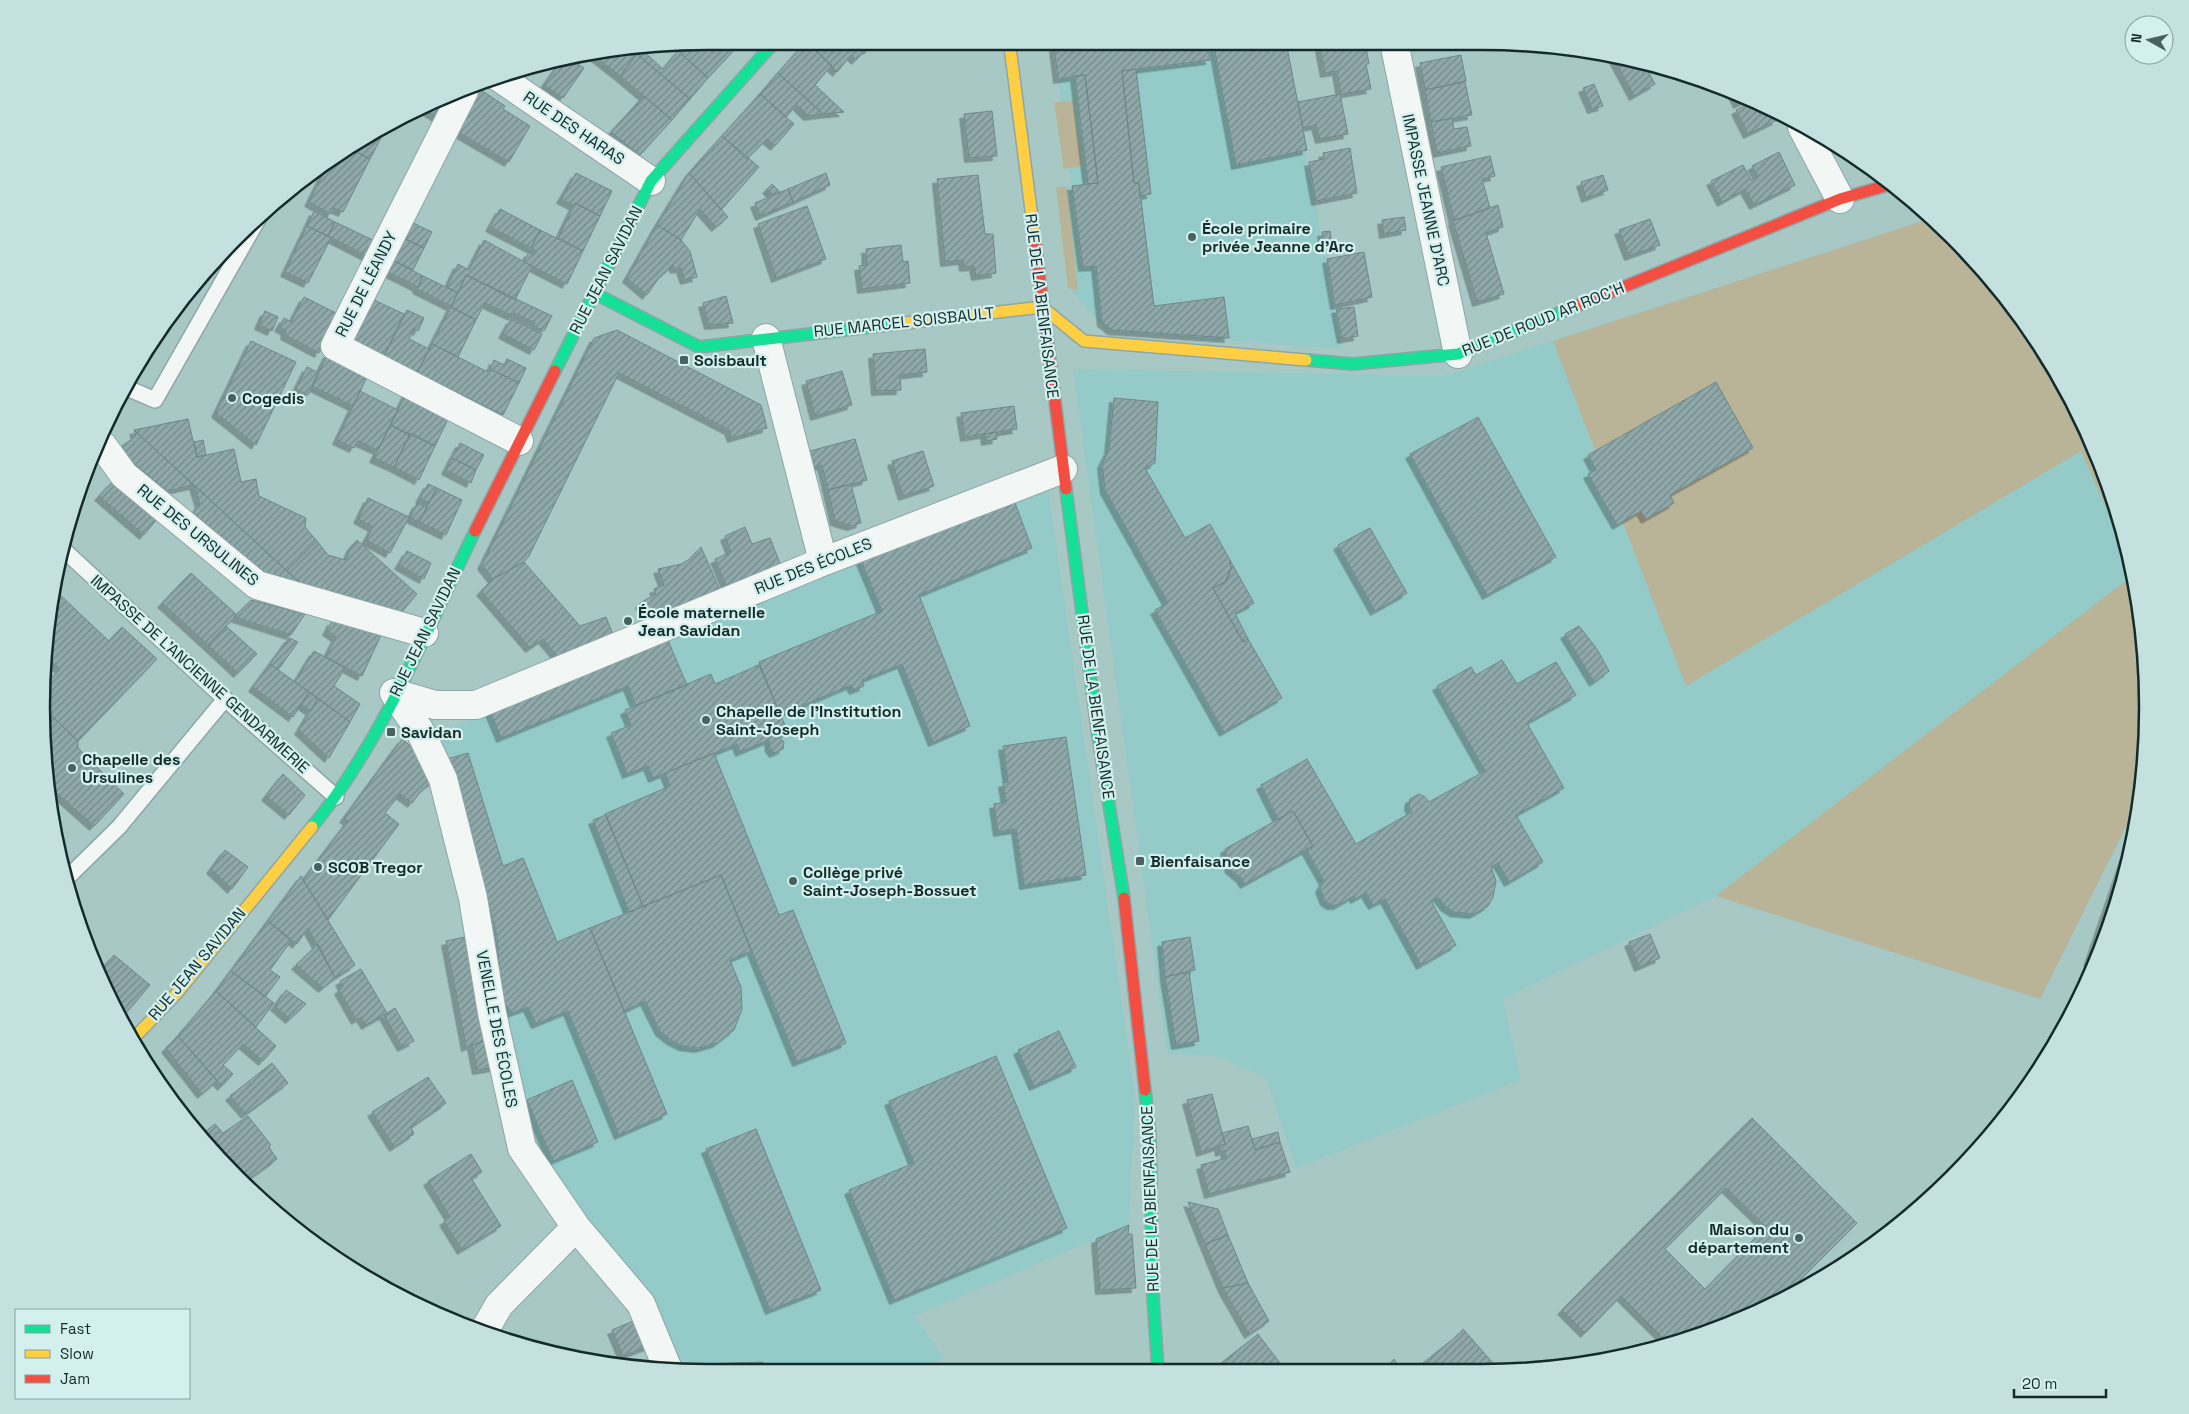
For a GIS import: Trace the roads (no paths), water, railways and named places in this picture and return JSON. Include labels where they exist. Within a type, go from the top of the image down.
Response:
[{"type":"street","name":"RUE JEAN SAVIDAN","points":[[137,1035],[177,993],[227,928],[336,797],[380,724],[519,442],[651,181],[767,50]]},
{"type":"street","name":"RUE DE LA BIENFAISANCE","points":[[1010,50],[1098,736],[1128,924],[1150,1136],[1153,1298],[1158,1364]]},
{"type":"street","name":"IMPASSE JEANNE D'ARC","points":[[1396,50],[1458,354]]},
{"type":"street","name":"RUE DES HARAS","points":[[506,82],[651,181]]},
{"type":"street","name":"RUE DE LÉANDY","points":[[460,98],[335,346],[519,442]]},
{"type":"street","points":[[1807,136],[1840,199]]},
{"type":"street","name":"RUE DE ROUD AR ROC'H","points":[[1042,307],[1084,341],[1353,364],[1458,354],[1840,199],[1883,187]]},
{"type":"street","name":"RUE MARCEL SOISBAULT","points":[[594,293],[699,347],[1042,307]]},
{"type":"street","points":[[766,338],[823,562]]},
{"type":"street","name":"RUE DES URSULINES","points":[[104,448],[124,475],[257,585],[424,633]]},
{"type":"street","name":"RUE DES ÉCOLES","points":[[394,694],[435,705],[476,704],[823,562],[1063,469]]},
{"type":"street","name":"VENELLE DES ÉCOLES","points":[[394,694],[420,731],[444,779],[473,898],[492,1013],[522,1148],[576,1227]]},
{"type":"street","points":[[487,1326],[499,1305],[576,1227],[641,1304],[665,1363]]},
{"type":"lane","points":[[132,390],[155,400],[248,236]]},
{"type":"lane","name":"IMPASSE DE L'ANCIENNE GENDARMERIE","points":[[68,554],[225,699],[336,797]]},
{"type":"lane","points":[[71,874],[119,827],[225,699]]},
{"type":"place","name":"École primaire privée Jeanne d'Arc","points":[[1192,237]]},
{"type":"place","name":"Soisbault","points":[[684,360]]},
{"type":"place","name":"Cogedis","points":[[232,398]]},
{"type":"place","name":"École maternelle Jean Savidan","points":[[628,621]]},
{"type":"place","name":"Chapelle de l'Institution Saint-Joseph","points":[[706,720]]},
{"type":"place","name":"Savidan","points":[[391,732]]},
{"type":"place","name":"Chapelle des Ursulines","points":[[72,768]]},
{"type":"place","name":"Bienfaisance","points":[[1140,861]]},
{"type":"place","name":"SCOB Tregor","points":[[318,867]]},
{"type":"place","name":"Collège privé Saint-Joseph-Bossuet","points":[[793,881]]},
{"type":"place","name":"Maison du département","points":[[1799,1238]]}]
